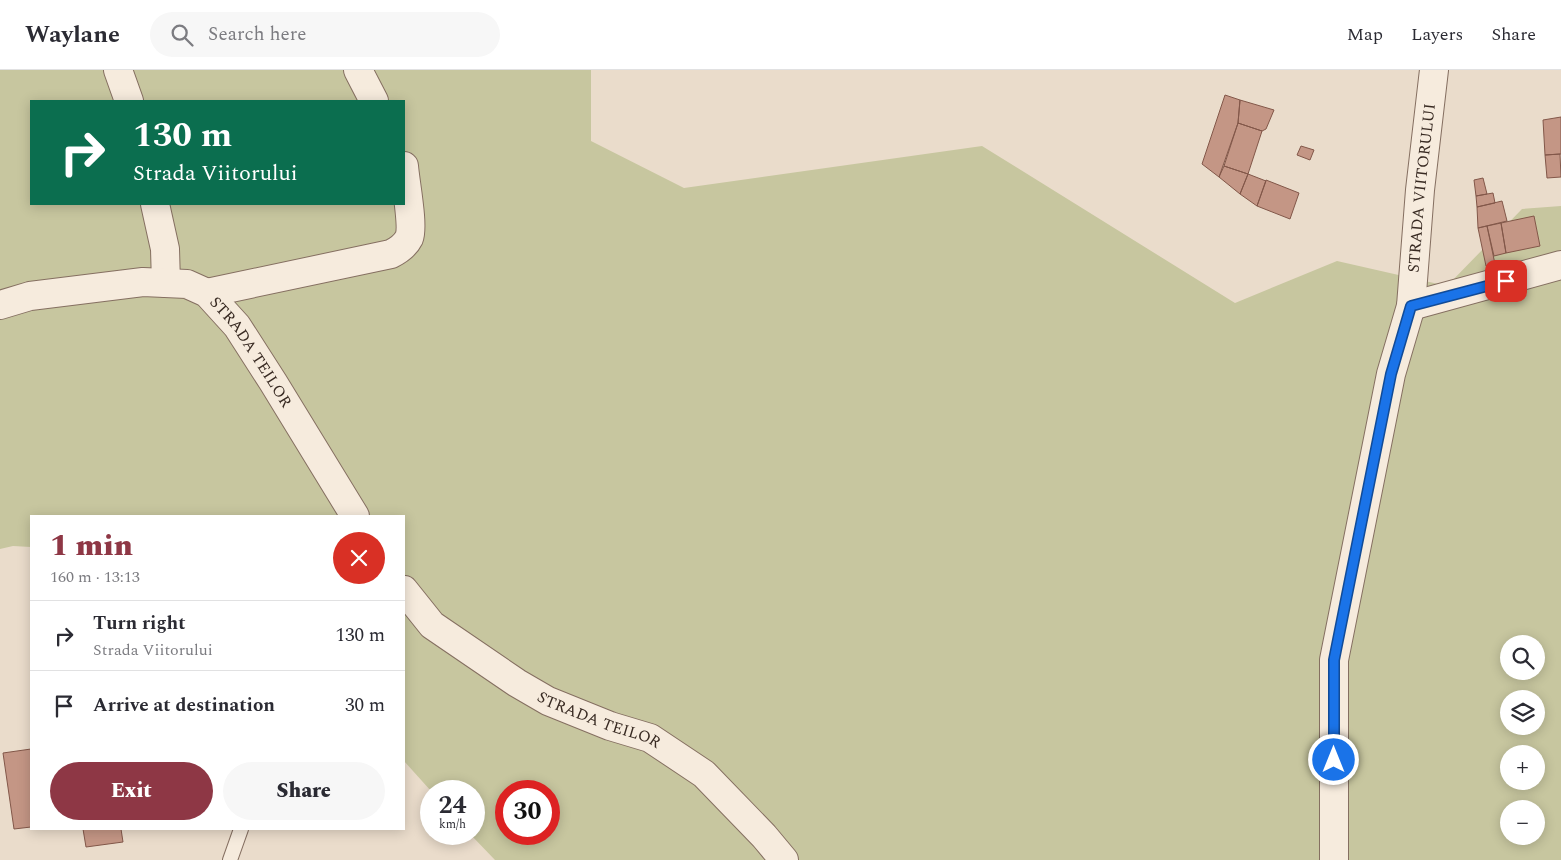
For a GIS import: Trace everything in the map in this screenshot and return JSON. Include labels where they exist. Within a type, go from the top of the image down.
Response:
[{"type":"street","points":[[118,70],[129,100]]},
{"type":"street","points":[[358,70],[373,100]]},
{"type":"street","name":"STRADA VIITORULUI","points":[[1334,860],[1334,660],[1391,374],[1411,306],[1420,190],[1434,70]]},
{"type":"street","points":[[207,293],[391,254],[400,249],[406,243],[411,230],[405,175]]},
{"type":"street","points":[[154,205],[165,249],[166,283]]},
{"type":"street","points":[[1411,306],[1561,265]]},
{"type":"street","name":"STRADA TEILOR","points":[[0,305],[30,296],[143,282],[187,284],[207,293],[237,326],[353,515]]},
{"type":"street","name":"STRADA TEILOR","points":[[405,591],[432,625],[517,683],[548,701],[610,726],[650,738],[704,774],[764,836],[784,860]]},
{"type":"lane","points":[[230,860],[241,830]]},
{"type":"green space","points":[[0,70],[591,70],[591,141],[684,188],[982,146],[1235,303],[1337,261],[1447,286],[1522,209],[1561,206],[1561,860],[495,860],[481,845],[485,845],[485,780],[421,780],[405,762],[405,515],[30,515],[30,547],[13,546],[0,549]]},
{"type":"building","points":[[1225,95],[1240,100],[1238,123],[1219,177],[1202,164]]},
{"type":"building","points":[[1240,100],[1274,110],[1266,129],[1262,131],[1238,123]]},
{"type":"building","points":[[1561,117],[1561,154],[1545,155],[1543,120]]},
{"type":"building","points":[[1238,123],[1262,131],[1248,174],[1224,166]]},
{"type":"building","points":[[1301,146],[1314,150],[1310,160],[1297,155]]},
{"type":"building","points":[[1560,154],[1561,177],[1547,178],[1545,155]]},
{"type":"building","points":[[1224,166],[1248,174],[1240,194],[1219,177]]},
{"type":"building","points":[[1248,174],[1266,181],[1257,206],[1240,194]]},
{"type":"building","points":[[1483,178],[1487,194],[1476,196],[1474,180]]},
{"type":"building","points":[[1266,180],[1299,193],[1290,219],[1257,206]]},
{"type":"building","points":[[1493,193],[1495,203],[1477,207],[1476,196]]},
{"type":"building","points":[[1502,201],[1507,221],[1478,228],[1477,207]]},
{"type":"building","points":[[1534,216],[1540,246],[1506,253],[1501,223]]},
{"type":"building","points":[[1501,223],[1506,253],[1494,256],[1487,226]]},
{"type":"building","points":[[1487,226],[1495,264],[1486,266],[1478,228]]},
{"type":"building","points":[[30,749],[30,827],[14,829],[3,753]]},
{"type":"building","points":[[83,830],[121,830],[123,842],[86,847]]},
{"type":"route","points":[[1334,760],[1334,660],[1391,374],[1411,306],[1506,281]]}]
